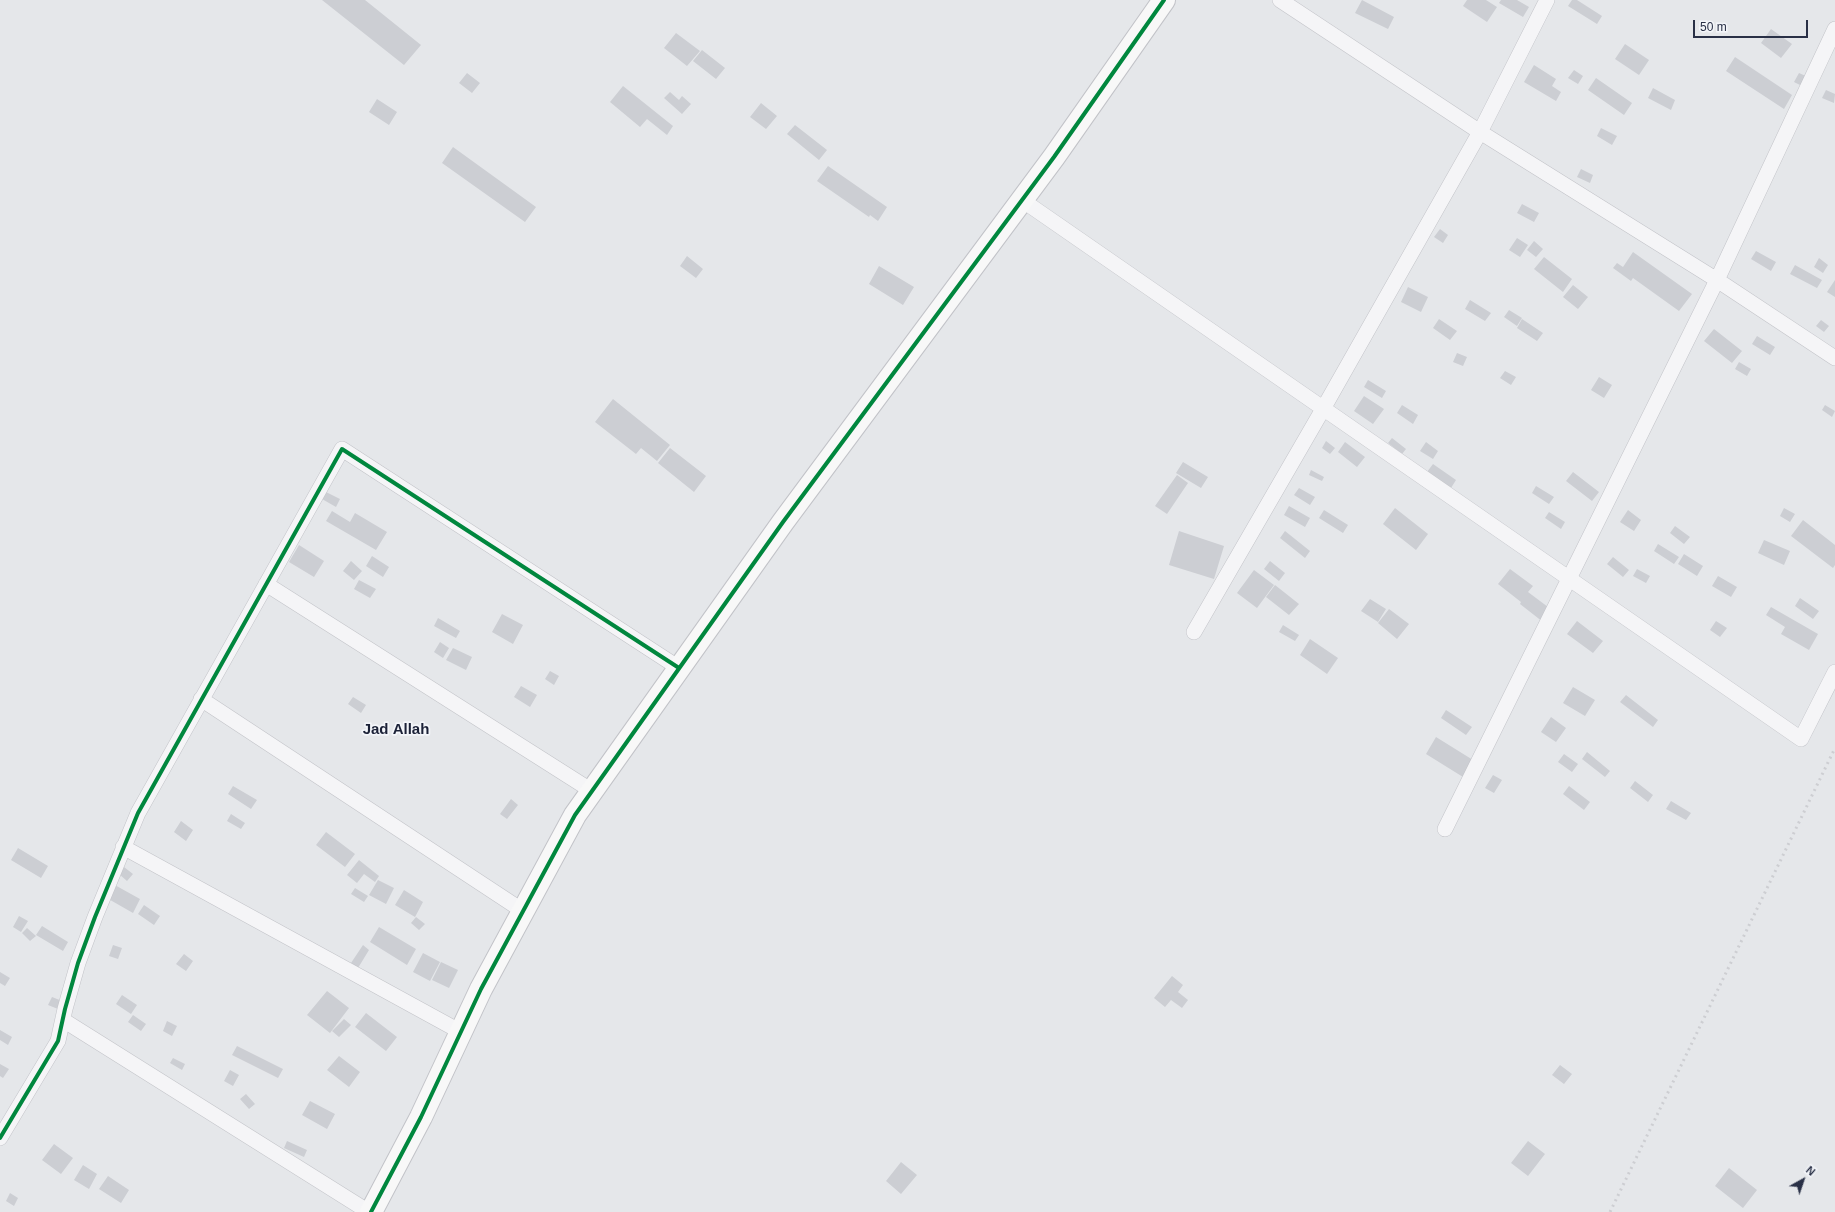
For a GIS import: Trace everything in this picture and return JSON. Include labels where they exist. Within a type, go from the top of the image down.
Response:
[{"type":"street","points":[[63,1020],[370,1212],[421,1117],[481,989],[575,815],[788,516],[1022,200],[1164,0]]},
{"type":"street","points":[[1280,0],[1480,132],[1717,280],[1835,358]]},
{"type":"street","points":[[1194,632],[1323,409],[1480,132],[1547,0]]},
{"type":"street","points":[[1445,829],[1717,280],[1835,30]]},
{"type":"street","points":[[1022,200],[1801,739],[1835,672]]},
{"type":"street","points":[[0,1138],[58,1042],[78,963],[123,847],[138,813],[342,449],[680,668]]},
{"type":"street","points":[[266,584],[592,791]]},
{"type":"street","points":[[201,699],[523,911]]},
{"type":"street","points":[[123,847],[461,1032]]},
{"type":"building","points":[[322,0],[365,0],[421,45],[404,65]]},
{"type":"building","points":[[1362,0],[1394,17],[1388,29],[1355,13]]},
{"type":"building","points":[[1467,0],[1486,0],[1497,7],[1487,22],[1463,6]]},
{"type":"building","points":[[1501,0],[1517,0],[1529,7],[1523,17],[1499,3]]},
{"type":"building","points":[[1572,0],[1577,0],[1602,16],[1597,24],[1568,6]]},
{"type":"building","points":[[1771,29],[1792,44],[1781,58],[1761,43]]},
{"type":"building","points":[[676,33],[700,51],[687,66],[664,48]]},
{"type":"building","points":[[1625,44],[1649,60],[1639,75],[1615,59]]},
{"type":"building","points":[[702,50],[725,68],[716,79],[693,61]]},
{"type":"building","points":[[1735,57],[1792,95],[1784,109],[1726,71]]},
{"type":"building","points":[[1534,65],[1556,79],[1552,86],[1561,92],[1556,101],[1524,82]]},
{"type":"building","points":[[1574,70],[1583,76],[1578,84],[1568,78]]},
{"type":"building","points":[[467,73],[480,83],[472,93],[459,83]]},
{"type":"building","points":[[1799,73],[1810,78],[1806,88],[1794,82]]},
{"type":"building","points":[[1596,78],[1632,103],[1624,115],[1588,90]]},
{"type":"building","points":[[623,86],[673,126],[667,135],[647,119],[640,127],[610,102]]},
{"type":"building","points":[[1653,88],[1675,100],[1671,110],[1648,98]]},
{"type":"building","points":[[1826,90],[1835,94],[1834,103],[1822,98]]},
{"type":"building","points":[[670,92],[679,100],[682,96],[691,104],[682,114],[664,98]]},
{"type":"building","points":[[377,99],[397,112],[389,125],[369,112]]},
{"type":"building","points":[[761,103],[777,116],[766,129],[750,117]]},
{"type":"building","points":[[795,125],[827,150],[819,160],[787,134]]},
{"type":"building","points":[[1601,128],[1617,136],[1612,145],[1597,136]]},
{"type":"building","points":[[453,147],[536,207],[525,222],[442,163]]},
{"type":"building","points":[[828,166],[887,207],[878,221],[870,215],[869,217],[817,181]]},
{"type":"building","points":[[1581,169],[1593,175],[1590,183],[1577,177]]},
{"type":"building","points":[[1522,204],[1539,213],[1534,222],[1517,213]]},
{"type":"building","points":[[1440,229],[1448,235],[1443,243],[1434,237]]},
{"type":"building","points":[[1517,238],[1528,245],[1520,257],[1509,250]]},
{"type":"building","points":[[1534,241],[1543,249],[1536,257],[1527,250]]},
{"type":"building","points":[[1756,251],[1776,262],[1771,271],[1751,259]]},
{"type":"building","points":[[1633,252],[1692,294],[1679,311],[1633,278],[1631,281],[1613,268],[1617,263],[1623,267]]},
{"type":"building","points":[[687,256],[703,269],[696,278],[680,266]]},
{"type":"building","points":[[1544,257],[1572,279],[1563,292],[1534,269]]},
{"type":"building","points":[[1819,258],[1828,265],[1823,273],[1814,267]]},
{"type":"building","points":[[1795,265],[1822,280],[1817,288],[1790,274]]},
{"type":"building","points":[[879,266],[914,287],[903,305],[869,284]]},
{"type":"building","points":[[1835,280],[1835,297],[1827,292]]},
{"type":"building","points":[[1573,285],[1588,297],[1578,309],[1563,297]]},
{"type":"building","points":[[1408,287],[1428,297],[1421,312],[1401,302]]},
{"type":"building","points":[[1470,300],[1491,313],[1485,321],[1465,309]]},
{"type":"building","points":[[1509,310],[1522,318],[1517,326],[1504,317]]},
{"type":"building","points":[[1439,319],[1457,331],[1450,340],[1433,328]]},
{"type":"building","points":[[1522,319],[1543,333],[1537,341],[1517,328]]},
{"type":"building","points":[[1821,320],[1829,326],[1824,332],[1816,326]]},
{"type":"building","points":[[1714,329],[1742,351],[1732,363],[1704,341]]},
{"type":"building","points":[[1757,336],[1775,347],[1770,355],[1752,344]]},
{"type":"building","points":[[1457,353],[1467,357],[1463,366],[1453,362]]},
{"type":"building","points":[[1739,362],[1751,369],[1747,376],[1735,369]]},
{"type":"building","points":[[1505,371],[1516,377],[1511,385],[1500,378]]},
{"type":"building","points":[[1599,377],[1612,385],[1604,398],[1591,390]]},
{"type":"building","points":[[1368,380],[1386,391],[1382,398],[1364,387]]},
{"type":"building","points":[[1364,396],[1384,409],[1373,424],[1354,411]]},
{"type":"building","points":[[613,399],[670,445],[657,461],[641,448],[636,454],[595,422]]},
{"type":"building","points":[[1402,405],[1418,415],[1413,424],[1397,413]]},
{"type":"building","points":[[1825,405],[1835,411],[1832,417],[1822,410]]},
{"type":"building","points":[[1392,438],[1406,449],[1402,454],[1388,443]]},
{"type":"building","points":[[1326,441],[1335,448],[1330,454],[1322,448]]},
{"type":"building","points":[[1345,442],[1365,457],[1357,467],[1338,452]]},
{"type":"building","points":[[1426,442],[1438,451],[1433,459],[1420,451]]},
{"type":"building","points":[[670,448],[706,476],[694,492],[658,463]]},
{"type":"building","points":[[1183,462],[1208,477],[1201,488],[1176,473]]},
{"type":"building","points":[[1433,464],[1456,480],[1451,488],[1427,472]]},
{"type":"building","points":[[1311,470],[1324,477],[1322,481],[1309,475]]},
{"type":"building","points":[[1573,472],[1599,492],[1592,501],[1566,481]]},
{"type":"building","points":[[1177,475],[1188,483],[1167,514],[1155,506]]},
{"type":"building","points":[[1536,486],[1554,497],[1549,504],[1532,493]]},
{"type":"building","points":[[1299,488],[1315,497],[1310,505],[1294,495]]},
{"type":"building","points":[[326,492],[340,499],[336,507],[322,499]]},
{"type":"building","points":[[1289,506],[1310,518],[1305,527],[1284,515]]},
{"type":"building","points":[[1395,508],[1428,534],[1416,550],[1383,524]]},
{"type":"building","points":[[1784,508],[1795,514],[1790,522],[1780,516]]},
{"type":"building","points":[[1324,510],[1348,525],[1343,533],[1319,518]]},
{"type":"building","points":[[1628,510],[1641,520],[1634,531],[1620,522]]},
{"type":"building","points":[[332,511],[350,522],[355,513],[387,532],[376,550],[326,521]]},
{"type":"building","points":[[1549,512],[1565,522],[1561,529],[1545,518]]},
{"type":"building","points":[[1803,520],[1835,545],[1835,565],[1833,568],[1791,536]]},
{"type":"building","points":[[1675,526],[1690,537],[1684,544],[1670,533]]},
{"type":"building","points":[[1179,531],[1224,546],[1214,579],[1169,565]]},
{"type":"building","points":[[1285,531],[1310,551],[1305,558],[1280,538]]},
{"type":"building","points":[[1764,540],[1790,551],[1784,565],[1758,553]]},
{"type":"building","points":[[1658,544],[1679,557],[1674,564],[1654,551]]},
{"type":"building","points":[[299,545],[324,561],[314,577],[289,562]]},
{"type":"building","points":[[1684,554],[1703,566],[1697,576],[1678,564]]},
{"type":"building","points":[[372,556],[389,567],[383,577],[366,566]]},
{"type":"building","points":[[1613,557],[1629,570],[1623,577],[1607,564]]},
{"type":"building","points":[[351,561],[362,571],[354,580],[343,571]]},
{"type":"building","points":[[1270,561],[1285,573],[1279,581],[1264,569]]},
{"type":"building","points":[[1510,569],[1533,586],[1528,592],[1552,610],[1543,622],[1498,584]]},
{"type":"building","points":[[1637,569],[1650,576],[1646,583],[1633,576]]},
{"type":"building","points":[[1254,570],[1274,585],[1257,608],[1237,593]]},
{"type":"building","points":[[1718,576],[1737,587],[1731,597],[1712,586]]},
{"type":"building","points":[[359,580],[376,589],[370,598],[354,589]]},
{"type":"building","points":[[1275,585],[1299,604],[1289,615],[1266,597]]},
{"type":"building","points":[[1800,598],[1819,611],[1813,619],[1795,606]]},
{"type":"building","points":[[1370,599],[1386,609],[1378,622],[1361,611]]},
{"type":"building","points":[[1771,607],[1818,634],[1809,650],[1781,634],[1785,627],[1766,615]]},
{"type":"building","points":[[1389,609],[1409,624],[1397,639],[1378,623]]},
{"type":"building","points":[[502,614],[523,625],[513,644],[492,632]]},
{"type":"building","points":[[438,618],[460,631],[456,638],[434,626]]},
{"type":"building","points":[[1577,621],[1603,641],[1593,653],[1567,634]]},
{"type":"building","points":[[1716,621],[1727,628],[1720,637],[1710,630]]},
{"type":"building","points":[[1283,625],[1299,635],[1295,641],[1279,632]]},
{"type":"building","points":[[1310,639],[1338,658],[1327,674],[1300,655]]},
{"type":"building","points":[[440,642],[449,648],[443,658],[434,652]]},
{"type":"building","points":[[453,648],[472,657],[466,670],[446,660]]},
{"type":"building","points":[[550,671],[559,676],[554,685],[545,679]]},
{"type":"building","points":[[521,686],[537,695],[530,707],[514,697]]},
{"type":"building","points":[[1573,687],[1595,700],[1585,716],[1563,703]]},
{"type":"building","points":[[1626,695],[1658,720],[1653,727],[1620,702]]},
{"type":"building","points":[[353,697],[366,705],[361,713],[348,704]]},
{"type":"building","points":[[1446,710],[1472,727],[1466,735],[1441,718]]},
{"type":"building","points":[[1551,717],[1566,728],[1556,742],[1541,732]]},
{"type":"building","points":[[1436,737],[1473,760],[1463,777],[1426,754]]},
{"type":"building","points":[[1587,752],[1610,771],[1605,777],[1582,759]]},
{"type":"building","points":[[1564,754],[1578,764],[1572,772],[1558,762]]},
{"type":"building","points":[[1493,775],[1502,780],[1494,793],[1485,788]]},
{"type":"building","points":[[1635,781],[1653,795],[1648,802],[1630,788]]},
{"type":"building","points":[[233,786],[257,800],[251,809],[228,794]]},
{"type":"building","points":[[1569,786],[1590,802],[1584,810],[1563,794]]},
{"type":"building","points":[[511,799],[518,805],[507,819],[500,814]]},
{"type":"building","points":[[1671,801],[1691,813],[1686,820],[1666,809]]},
{"type":"building","points":[[231,814],[245,823],[241,829],[227,821]]},
{"type":"building","points":[[181,821],[193,830],[186,841],[174,832]]},
{"type":"building","points":[[326,832],[355,854],[345,867],[316,845]]},
{"type":"building","points":[[18,848],[48,866],[41,878],[11,860]]},
{"type":"building","points":[[359,860],[379,876],[375,882],[364,874],[357,883],[347,875]]},
{"type":"building","points":[[124,867],[133,874],[127,881],[119,874]]},
{"type":"building","points":[[378,880],[394,888],[386,904],[369,895]]},
{"type":"building","points":[[113,884],[140,899],[133,913],[105,897]]},
{"type":"building","points":[[355,888],[368,896],[364,902],[351,894]]},
{"type":"building","points":[[404,890],[423,902],[415,917],[395,905]]},
{"type":"building","points":[[144,905],[160,916],[154,925],[138,914]]},
{"type":"building","points":[[19,916],[28,921],[21,932],[13,927]]},
{"type":"building","points":[[416,917],[425,924],[419,930],[411,923]]},
{"type":"building","points":[[42,926],[68,942],[63,951],[36,935]]},
{"type":"building","points":[[379,927],[416,949],[407,965],[370,942]]},
{"type":"building","points":[[27,928],[36,936],[30,941],[22,933]]},
{"type":"building","points":[[113,945],[122,948],[118,959],[109,956]]},
{"type":"building","points":[[363,945],[369,950],[358,968],[351,963]]},
{"type":"building","points":[[423,953],[440,962],[430,981],[413,972]]},
{"type":"building","points":[[184,954],[193,961],[186,971],[176,964]]},
{"type":"building","points":[[441,962],[458,970],[449,988],[432,980]]},
{"type":"building","points":[[0,972],[10,978],[5,986],[0,983]]},
{"type":"building","points":[[1172,976],[1183,985],[1178,992],[1188,1000],[1182,1008],[1171,1000],[1165,1007],[1154,998]]},
{"type":"building","points":[[327,991],[349,1008],[330,1033],[307,1015]]},
{"type":"building","points":[[122,995],[137,1005],[131,1014],[116,1004]]},
{"type":"building","points":[[52,997],[62,1001],[58,1009],[48,1005]]},
{"type":"building","points":[[366,1013],[397,1037],[386,1051],[355,1027]]},
{"type":"building","points":[[133,1015],[146,1024],[141,1031],[128,1022]]},
{"type":"building","points":[[344,1019],[351,1025],[339,1037],[332,1031]]},
{"type":"building","points":[[167,1021],[177,1026],[172,1036],[163,1031]]},
{"type":"building","points":[[0,1030],[12,1037],[8,1045],[0,1040]]},
{"type":"building","points":[[237,1046],[283,1069],[278,1078],[232,1055]]},
{"type":"building","points":[[339,1056],[360,1072],[349,1087],[327,1070]]},
{"type":"building","points":[[173,1058],[185,1064],[182,1070],[170,1063]]},
{"type":"building","points":[[0,1064],[9,1069],[3,1078],[0,1076]]},
{"type":"building","points":[[1560,1065],[1572,1074],[1564,1084],[1552,1075]]},
{"type":"building","points":[[230,1070],[239,1075],[233,1086],[224,1081]]},
{"type":"building","points":[[246,1094],[255,1104],[249,1109],[240,1099]]},
{"type":"building","points":[[310,1101],[335,1114],[327,1129],[302,1115]]},
{"type":"building","points":[[287,1141],[307,1150],[304,1157],[284,1148]]},
{"type":"building","points":[[1528,1141],[1545,1154],[1528,1176],[1511,1163]]},
{"type":"building","points":[[54,1144],[73,1158],[61,1174],[42,1160]]},
{"type":"building","points":[[901,1162],[917,1175],[901,1194],[886,1181]]},
{"type":"building","points":[[83,1165],[97,1174],[89,1189],[74,1180]]},
{"type":"building","points":[[1729,1168],[1757,1190],[1743,1208],[1715,1186]]},
{"type":"building","points":[[108,1176],[129,1190],[121,1203],[99,1189]]},
{"type":"building","points":[[10,1193],[18,1198],[14,1206],[6,1201]]},
{"type":"railway","points":[[1610,1212],[1835,748]]},
{"type":"cycle path","points":[[371,1212],[421,1117],[481,989],[575,815],[783,522],[1054,157],[1164,0]]},
{"type":"cycle path","points":[[0,1138],[58,1041],[78,963],[95,917],[138,813],[342,449],[679,668]]},
{"type":"district","name":"Jad Allah","points":[[396,730]]}]
